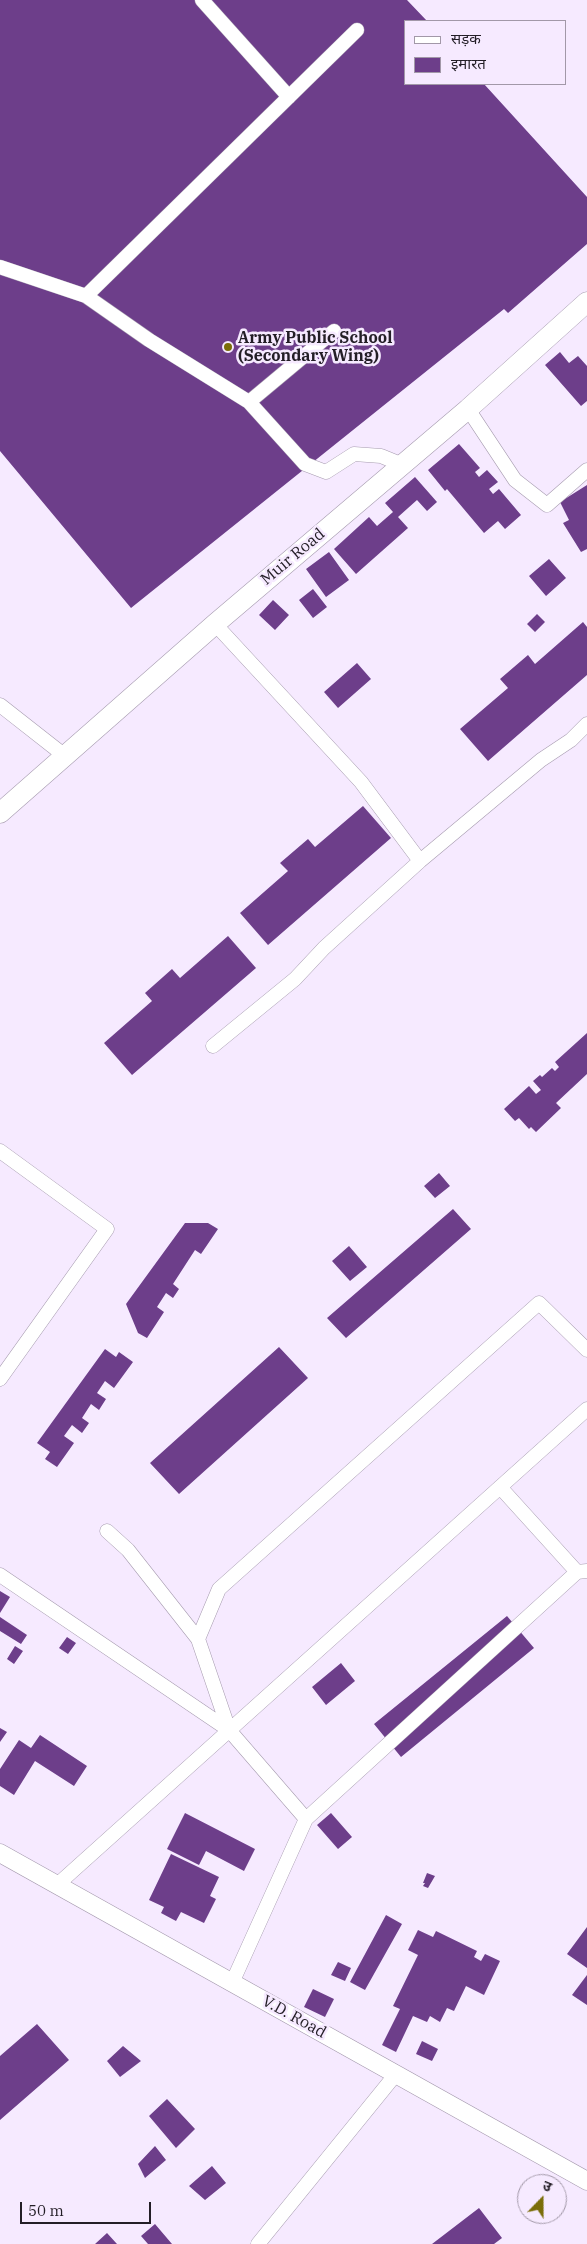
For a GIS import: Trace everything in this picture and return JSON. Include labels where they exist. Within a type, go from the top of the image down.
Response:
[{"type":"main road","name":"Muir Road","points":[[0,813],[215,624],[468,409],[587,302]]},
{"type":"street","points":[[202,0],[289,97]]},
{"type":"street","points":[[86,296],[357,30]]},
{"type":"street","points":[[0,267],[86,296],[149,340],[249,402],[305,464],[326,472],[354,454],[381,456],[403,465]]},
{"type":"street","points":[[249,402],[334,331]]},
{"type":"street","points":[[468,409],[515,480],[547,505],[587,470]]},
{"type":"street","points":[[215,624],[361,782],[420,861]]},
{"type":"street","points":[[0,705],[65,756]]},
{"type":"street","points":[[212,1046],[295,979],[324,948],[420,861],[542,760],[571,740],[587,724]]},
{"type":"street","points":[[0,1151],[107,1229],[0,1380]]},
{"type":"street","points":[[198,1639],[219,1589],[539,1303],[587,1350]]},
{"type":"street","points":[[57,1885],[587,1409]]},
{"type":"street","points":[[232,1983],[306,1819],[582,1572],[500,1487]]},
{"type":"street","points":[[106,1531],[128,1550],[198,1639],[229,1730]]},
{"type":"street","points":[[0,1575],[229,1730],[306,1819]]},
{"type":"street","name":"V.D. Road","points":[[0,1853],[587,2181]]},
{"type":"street","points":[[258,2244],[396,2074]]},
{"type":"building","name":"Army Public School (Secondary Wing)","points":[[0,0],[407,0],[426,20],[404,20],[404,85],[485,85],[587,197],[587,244],[508,313],[504,309],[131,608],[0,451]]},
{"type":"building","points":[[560,352],[569,363],[578,356],[587,366],[587,401],[581,406],[545,365]]},
{"type":"building","points":[[459,444],[480,468],[475,472],[479,477],[487,470],[498,482],[489,489],[493,494],[499,489],[521,515],[505,529],[498,521],[484,533],[447,489],[445,491],[428,470]]},
{"type":"building","points":[[415,477],[437,502],[427,511],[417,500],[398,517],[408,528],[356,574],[334,549],[369,517],[377,526],[393,512],[385,503]]},
{"type":"building","points":[[587,485],[587,549],[581,552],[563,523],[569,520],[560,502]]},
{"type":"building","points":[[329,552],[349,580],[326,597],[306,569]]},
{"type":"building","points":[[549,559],[566,578],[546,596],[529,576]]},
{"type":"building","points":[[313,589],[327,607],[313,618],[299,600]]},
{"type":"building","points":[[273,600],[289,615],[275,630],[259,615]]},
{"type":"building","points":[[537,614],[545,622],[535,632],[527,624]]},
{"type":"building","points":[[583,622],[587,627],[587,675],[488,761],[460,729],[508,688],[500,679],[528,655],[535,664]]},
{"type":"building","points":[[357,663],[371,679],[338,708],[324,692]]},
{"type":"building","points":[[363,806],[391,838],[268,945],[240,913],[288,871],[280,863],[308,839],[315,847]]},
{"type":"building","points":[[228,936],[256,968],[132,1075],[104,1043],[152,1001],[145,993],[172,969],[180,978]]},
{"type":"building","points":[[587,1033],[587,1074],[556,1103],[561,1108],[536,1132],[531,1127],[529,1129],[519,1118],[515,1121],[504,1109],[529,1086],[536,1094],[541,1090],[533,1081],[540,1075],[542,1077],[552,1068],[555,1071],[559,1067],[555,1062]]},
{"type":"building","points":[[439,1173],[450,1186],[435,1198],[424,1186]]},
{"type":"building","points":[[453,1209],[471,1229],[346,1338],[327,1318]]},
{"type":"building","points":[[185,1223],[208,1223],[218,1229],[201,1254],[195,1250],[173,1284],[179,1289],[173,1298],[166,1293],[157,1307],[164,1312],[147,1338],[138,1333],[126,1304]]},
{"type":"building","points":[[349,1246],[367,1267],[350,1281],[332,1261]]},
{"type":"building","points":[[279,1347],[308,1378],[179,1494],[150,1463]]},
{"type":"building","points":[[105,1349],[116,1357],[119,1352],[133,1362],[114,1388],[105,1381],[97,1393],[106,1399],[99,1410],[91,1404],[82,1418],[89,1423],[82,1433],[72,1425],[64,1436],[74,1443],[57,1467],[45,1459],[50,1452],[37,1443]]},
{"type":"building","points":[[0,1591],[10,1597],[0,1613]]},
{"type":"building","points":[[507,1616],[534,1648],[401,1757],[374,1724]]},
{"type":"building","points":[[0,1617],[27,1635],[21,1644],[0,1631]]},
{"type":"building","points":[[67,1637],[76,1643],[68,1654],[59,1648]]},
{"type":"building","points":[[15,1646],[23,1651],[14,1664],[7,1659]]},
{"type":"building","points":[[341,1663],[355,1681],[326,1705],[312,1687]]},
{"type":"building","points":[[0,1728],[7,1732],[0,1742]]},
{"type":"building","points":[[40,1735],[87,1766],[74,1786],[35,1761],[14,1795],[0,1786],[0,1769],[19,1740],[31,1748]]},
{"type":"building","points":[[185,1813],[255,1849],[244,1871],[206,1851],[199,1865],[167,1849]]},
{"type":"building","points":[[331,1813],[352,1837],[338,1849],[317,1825]]},
{"type":"building","points":[[171,1854],[219,1877],[210,1896],[216,1899],[204,1923],[181,1912],[176,1921],[161,1913],[164,1907],[149,1900]]},
{"type":"building","points":[[427,1873],[435,1876],[428,1888],[423,1886]]},
{"type":"building","points":[[386,1915],[402,1924],[365,1990],[350,1982]]},
{"type":"building","points":[[587,1927],[587,1968],[567,1954]]},
{"type":"building","points":[[418,1930],[433,1937],[436,1931],[477,1951],[474,1957],[481,1961],[485,1954],[500,1961],[484,1995],[466,1986],[454,2011],[447,2008],[440,2022],[430,2016],[427,2022],[413,2016],[396,2052],[382,2045],[400,2009],[393,2006],[418,1955],[408,1950]]},
{"type":"building","points":[[338,1962],[351,1968],[345,1981],[331,1975]]},
{"type":"building","points":[[587,1975],[587,2005],[572,1995]]},
{"type":"building","points":[[313,1989],[334,1999],[325,2017],[304,2007]]},
{"type":"building","points":[[37,2024],[69,2060],[0,2120],[0,2056]]},
{"type":"building","points":[[422,2041],[438,2049],[432,2061],[416,2054]]},
{"type":"building","points":[[123,2046],[141,2061],[120,2077],[107,2061]]},
{"type":"building","points":[[167,2099],[195,2129],[176,2148],[149,2116]]},
{"type":"building","points":[[155,2146],[166,2160],[145,2178],[138,2164]]},
{"type":"building","points":[[212,2166],[226,2183],[205,2200],[189,2186]]},
{"type":"building","points":[[479,2208],[502,2238],[494,2244],[432,2244]]},
{"type":"building","points":[[155,2224],[172,2244],[148,2244],[141,2236]]},
{"type":"building","points":[[107,2233],[117,2244],[95,2244]]},
{"type":"place","name":"Army Public School (Secondary Wing)","points":[[228,347]]}]
